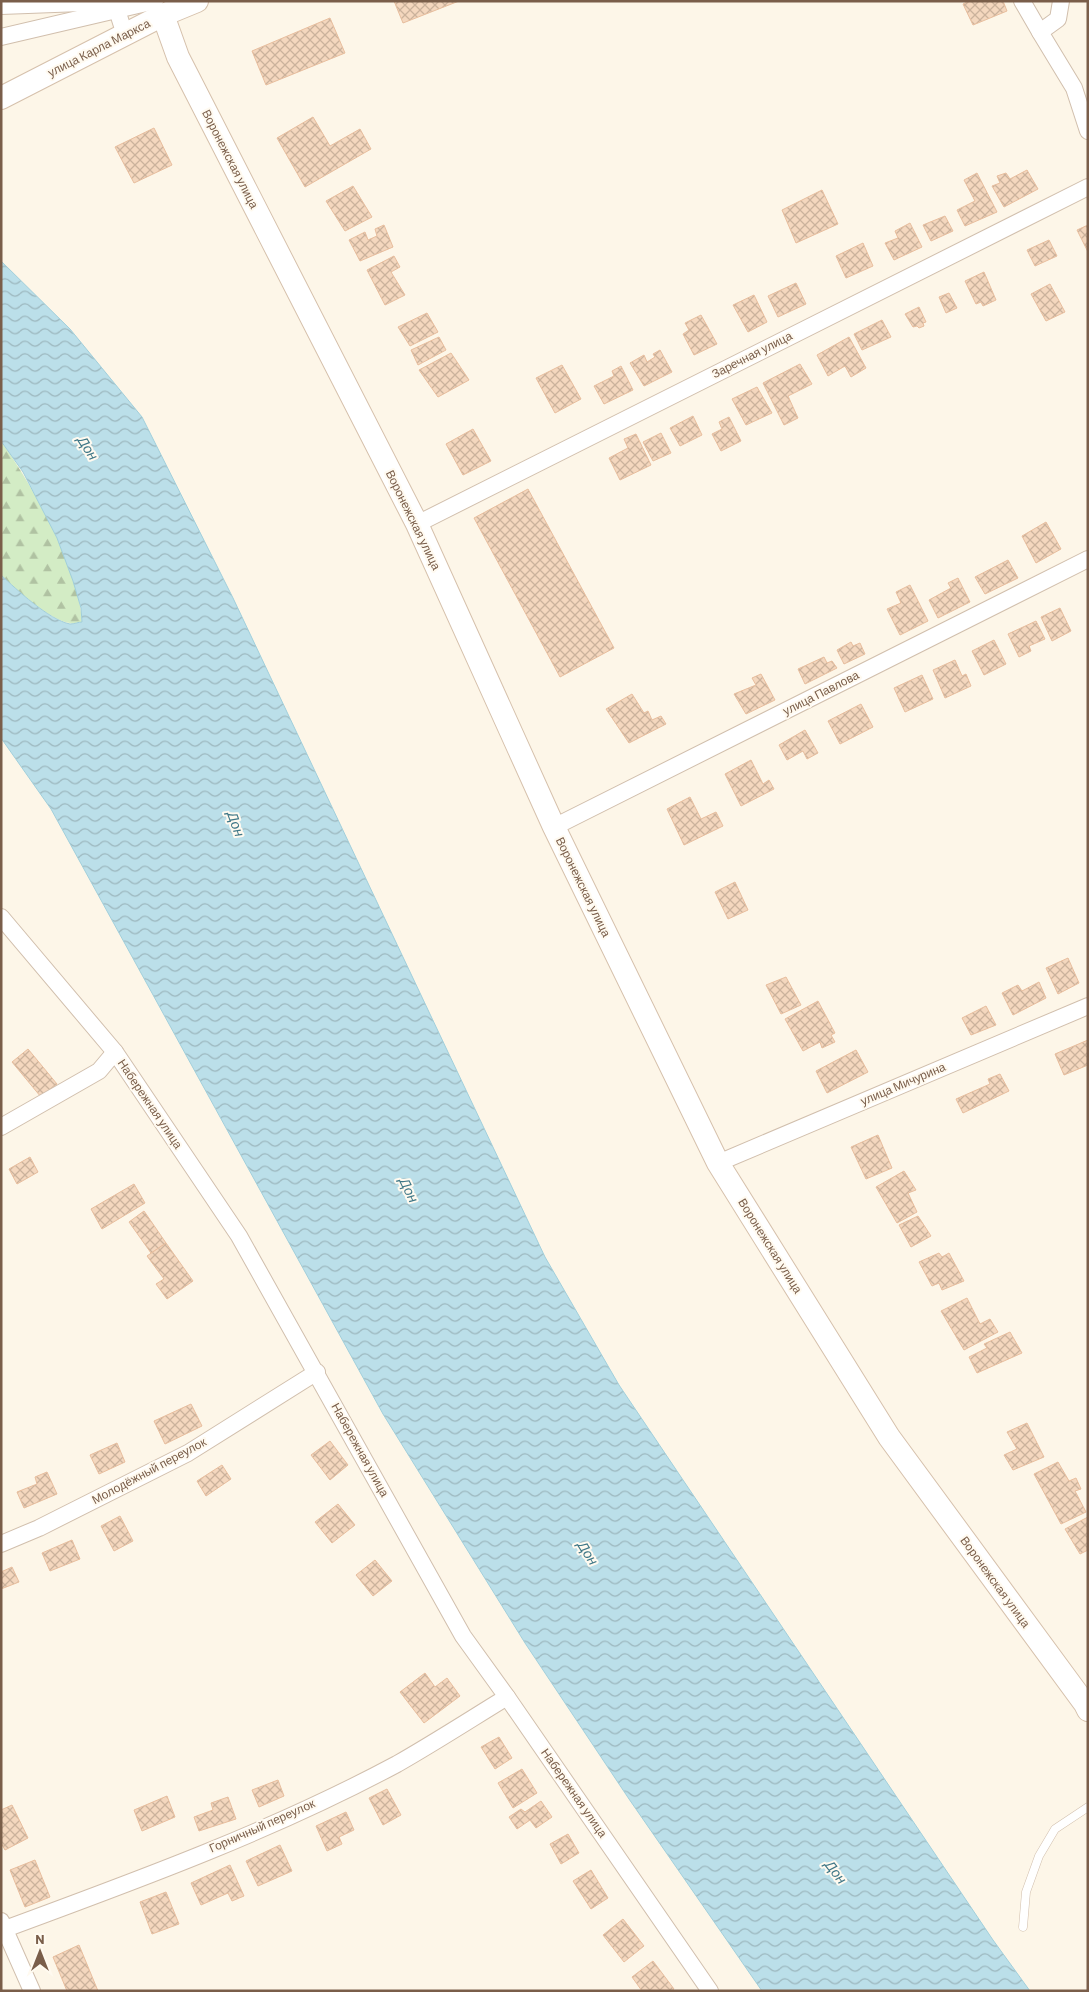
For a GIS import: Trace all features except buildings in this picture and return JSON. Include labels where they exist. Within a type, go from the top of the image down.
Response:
[{"type":"street","name":"улица Карла Маркса","points":[[1,37],[117,10],[197,1]]},
{"type":"street","points":[[1022,1],[1074,88],[1088,131]]},
{"type":"street","points":[[1040,32],[1058,19],[1061,1]]},
{"type":"street","points":[[3,5],[108,2],[117,10],[126,35]]},
{"type":"street","name":"улица Карла Маркса","points":[[1,98],[126,35],[158,6]]},
{"type":"street","name":"Воронежская улица","points":[[158,6],[178,57],[417,524],[554,827],[718,1162],[888,1437],[1088,1710]]},
{"type":"street","name":"Заречная улица","points":[[417,524],[1088,187]]},
{"type":"street","name":"улица Павлова","points":[[554,827],[1088,560]]},
{"type":"street","name":"Набережная улица","points":[[1,917],[115,1052],[240,1236],[298,1344],[317,1372],[463,1636],[507,1697],[703,1989]]},
{"type":"street","name":"улица Мичурина","points":[[718,1162],[1088,1006]]},
{"type":"street","points":[[1,1127],[99,1071],[115,1052]]},
{"type":"street","name":"Молодёжный переулок","points":[[1,1544],[39,1528],[188,1453],[317,1372]]},
{"type":"street","name":"Горничный переулок","points":[[3,1925],[129,1883],[280,1821],[397,1764],[507,1697]]},
{"type":"street","points":[[3,1925],[32,1991]]},
{"type":"lane","points":[[1023,1927],[1026,1892],[1039,1856],[1055,1829],[1088,1807]]},
{"type":"green space","points":[[1,441],[40,504],[63,552],[73,577],[82,622],[71,623],[53,616],[34,604],[1,575]]},
{"type":"water","name":"Дон","points":[[1,261],[70,329],[142,417],[233,598],[545,1257],[619,1385],[993,1940],[1030,1991],[762,1991],[629,1799],[525,1643],[383,1414],[51,809],[1,738],[1,575],[52,617],[70,624],[82,622],[81,608],[73,581],[57,538],[23,472],[1,441]]}]
